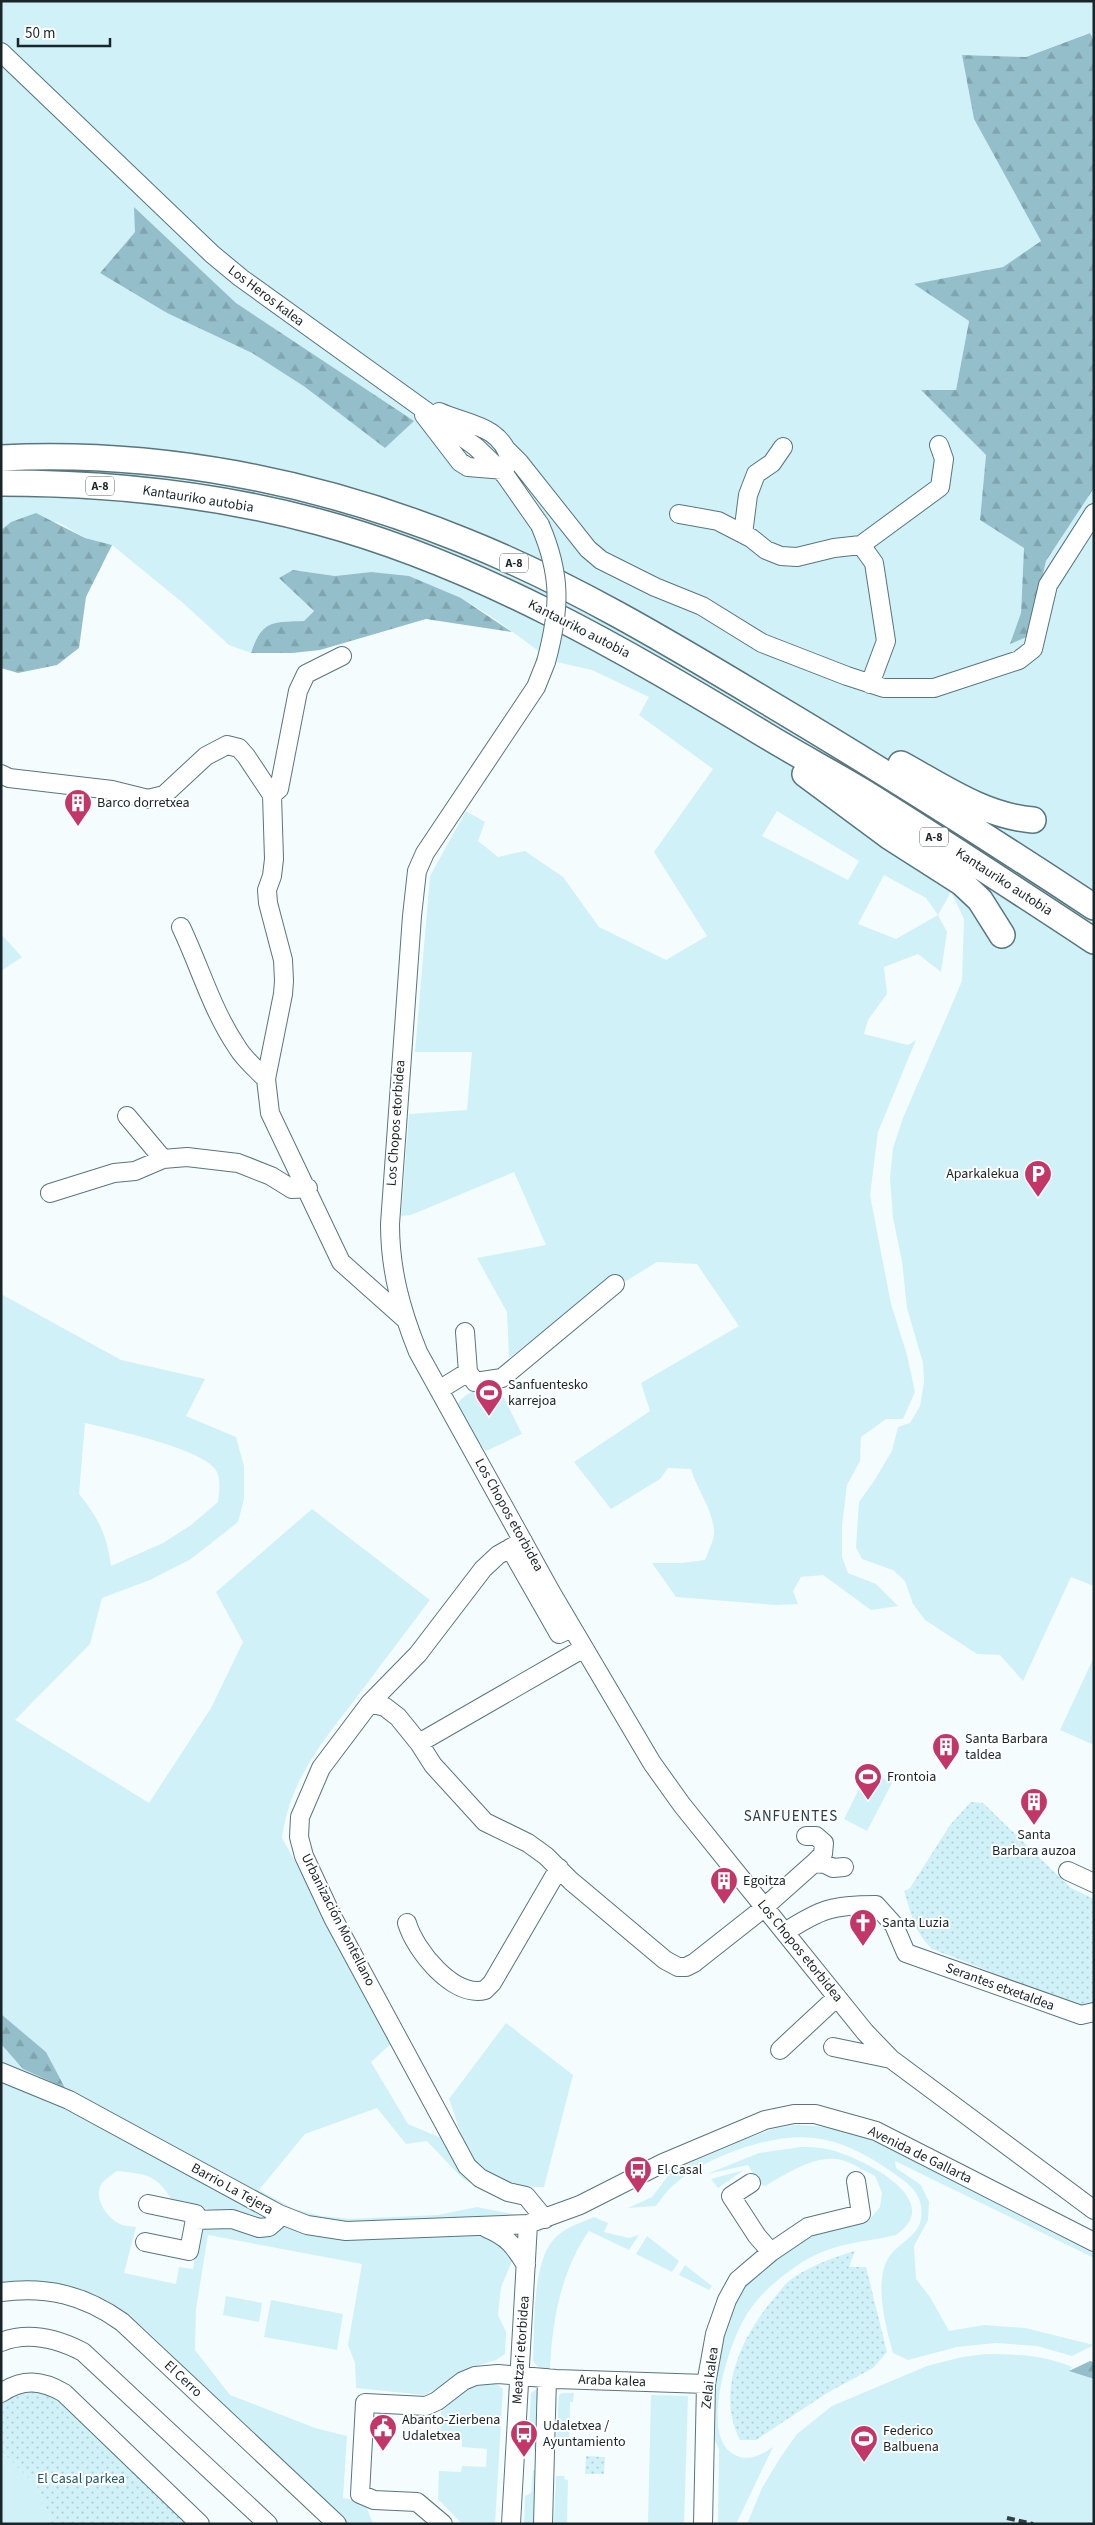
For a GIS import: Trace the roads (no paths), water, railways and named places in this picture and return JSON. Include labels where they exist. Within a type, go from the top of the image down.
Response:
[{"type":"highway","points":[[1,441],[147,455],[180,466]]},
{"type":"highway","name":"Kantauriko autobia","points":[[1,458],[103,458],[235,474],[327,494],[404,518],[464,541],[548,579],[637,625],[819,732],[990,838],[1094,907]]},
{"type":"highway","name":"Kantauriko autobia","points":[[1,483],[99,486],[198,497],[283,513],[362,535],[453,568],[535,606],[622,651],[887,807],[1094,941]]},
{"type":"highway","points":[[819,732],[853,736],[965,800],[995,813],[1016,819],[1033,820]]},
{"type":"highway","points":[[771,738],[791,763],[890,837],[962,883],[980,900],[1002,935]]},
{"type":"street","name":"Los Heros kalea","points":[[1,52],[212,254],[241,278],[506,470],[542,491]]},
{"type":"street","points":[[413,401],[450,417],[479,426],[497,436],[588,549],[602,560],[655,587],[702,606],[762,643],[884,688],[934,688],[1018,660],[1033,649],[1048,585],[1094,513]]},
{"type":"street","points":[[413,401],[472,474],[517,490]]},
{"type":"street","points":[[462,460],[456,445],[461,436],[469,429],[479,426]]},
{"type":"street","points":[[679,514],[718,521],[743,534],[766,550],[781,556],[797,557],[834,548],[861,545],[940,487],[944,459],[939,445]]},
{"type":"street","points":[[743,534],[748,495],[756,474],[772,463],[783,447]]},
{"type":"street","points":[[507,450],[506,470],[517,490]]},
{"type":"street","points":[[462,460],[506,470]]},
{"type":"street","name":"Los Chopos etorbidea","points":[[517,490],[540,526],[555,567],[557,590],[554,631],[546,662],[536,687],[437,833],[418,871],[412,916],[390,1224],[392,1269],[405,1320],[418,1352],[517,1545],[572,1628],[652,1763],[682,1804],[836,1997],[891,2059],[1094,2210]]},
{"type":"street","points":[[861,545],[874,563],[886,641],[870,684]]},
{"type":"street","points":[[272,795],[279,789],[296,699],[306,674],[342,656]]},
{"type":"street","points":[[1,774],[9,778],[112,790],[148,799],[164,795],[206,756],[227,745],[239,748],[246,756],[272,795],[274,859],[268,896],[283,960],[284,981],[266,1079],[267,1096],[274,1125],[308,1188],[341,1262],[405,1320]]},
{"type":"street","points":[[181,927],[198,962],[206,990],[227,1031],[238,1049],[266,1079]]},
{"type":"street","points":[[127,1116],[163,1159]]},
{"type":"street","points":[[50,1193],[114,1173],[135,1171],[163,1159],[187,1158],[238,1163],[271,1176],[292,1189],[308,1188]]},
{"type":"street","points":[[465,1332],[468,1372],[475,1382],[502,1378],[615,1284]]},
{"type":"street","points":[[439,1390],[468,1372]]},
{"type":"street","name":"Urbanización Montellano","points":[[517,1545],[498,1555],[483,1569],[418,1654],[370,1703],[321,1768],[309,1792],[300,1817],[298,1837],[304,1856],[333,1918],[467,2166],[480,2178],[508,2192],[526,2196],[545,2219]]},
{"type":"street","points":[[419,1743],[584,1648]]},
{"type":"street","points":[[370,1703],[384,1707],[398,1716],[433,1765],[485,1822],[528,1843],[656,1953],[678,1968],[686,1968],[702,1957],[764,1907],[822,1854],[824,1843],[816,1836],[806,1836]]},
{"type":"street","points":[[814,1862],[833,1868],[844,1867]]},
{"type":"street","points":[[407,1923],[421,1951],[440,1973],[469,1991],[485,1990],[492,1983],[559,1868]]},
{"type":"street","points":[[1068,1871],[1094,1884]]},
{"type":"street","name":"Serantes etxetaldea","points":[[785,1932],[801,1920],[824,1909],[876,1905],[894,1925],[906,1953],[1081,2016],[1094,2012]]},
{"type":"street","points":[[780,2050],[836,1997]]},
{"type":"street","points":[[833,2047],[891,2059]]},
{"type":"street","name":"Barrio La Tejera","points":[[1,2072],[69,2100],[279,2214],[307,2225],[346,2231],[528,2224]]},
{"type":"street","name":"Avenida de Gallarta","points":[[528,2224],[580,2205],[663,2164],[765,2120],[794,2114],[815,2114],[876,2131],[1094,2242]]},
{"type":"street","name":"Zelai kalea","points":[[703,2524],[706,2384],[715,2334],[727,2300],[738,2280],[771,2252],[808,2227],[861,2214],[856,2181]]},
{"type":"street","points":[[751,2183],[731,2196],[757,2236],[771,2252]]},
{"type":"street","points":[[145,2242],[189,2251],[196,2214],[148,2204]]},
{"type":"street","points":[[194,2220],[232,2219],[259,2228],[269,2227],[276,2221],[279,2214]]},
{"type":"street","name":"Meatzari etorbidea","points":[[526,2265],[536,2247],[545,2219]]},
{"type":"street","name":"Meatzari etorbidea","points":[[511,2524],[528,2224]]},
{"type":"street","points":[[482,2227],[501,2234],[509,2240],[526,2265]]},
{"type":"street","name":"El Cerro","points":[[1,2292],[23,2289],[66,2293],[88,2300],[122,2322],[337,2524]]},
{"type":"street","points":[[1,2342],[40,2337],[62,2342],[83,2352],[268,2524]]},
{"type":"street","points":[[444,2524],[418,2502],[374,2500],[360,2494],[365,2403],[426,2406],[438,2401],[463,2381],[476,2376],[498,2374],[519,2376]]},
{"type":"street","name":"Araba kalea","points":[[519,2376],[706,2384]]},
{"type":"street","points":[[542,2524],[547,2378]]},
{"type":"street","points":[[1,2393],[10,2387],[30,2382],[51,2385],[64,2393],[200,2524]]},
{"type":"railway","points":[[1007,2518],[1033,2524]]},
{"type":"place","name":"Barco dorretxea","points":[[78,827]]},
{"type":"place","name":"Aparkalekua","points":[[1038,1198]]},
{"type":"place","name":"Sanfuentesko karrejoa","points":[[489,1417]]},
{"type":"place","name":"Santa Barbara taldea","points":[[946,1771]]},
{"type":"place","name":"Frontoia","points":[[868,1801]]},
{"type":"place","name":"Santa Barbara auzoa","points":[[1034,1826]]},
{"type":"place","name":"Egoitza","points":[[724,1905]]},
{"type":"place","name":"Santa Luzia","points":[[863,1947]]},
{"type":"place","name":"El Casal","points":[[638,2194]]},
{"type":"place","name":"Abanto-Zierbena Udaletxea","points":[[383,2452]]},
{"type":"place","name":"Udaletxea / Ayuntamiento","points":[[524,2458]]},
{"type":"place","name":"Federico Balbuena","points":[[864,2463]]},
{"type":"district","name":"SANFUENTES","points":[[791,1816]]},
{"type":"park label","name":"El Casal parkea","points":[[81,2479]]}]
